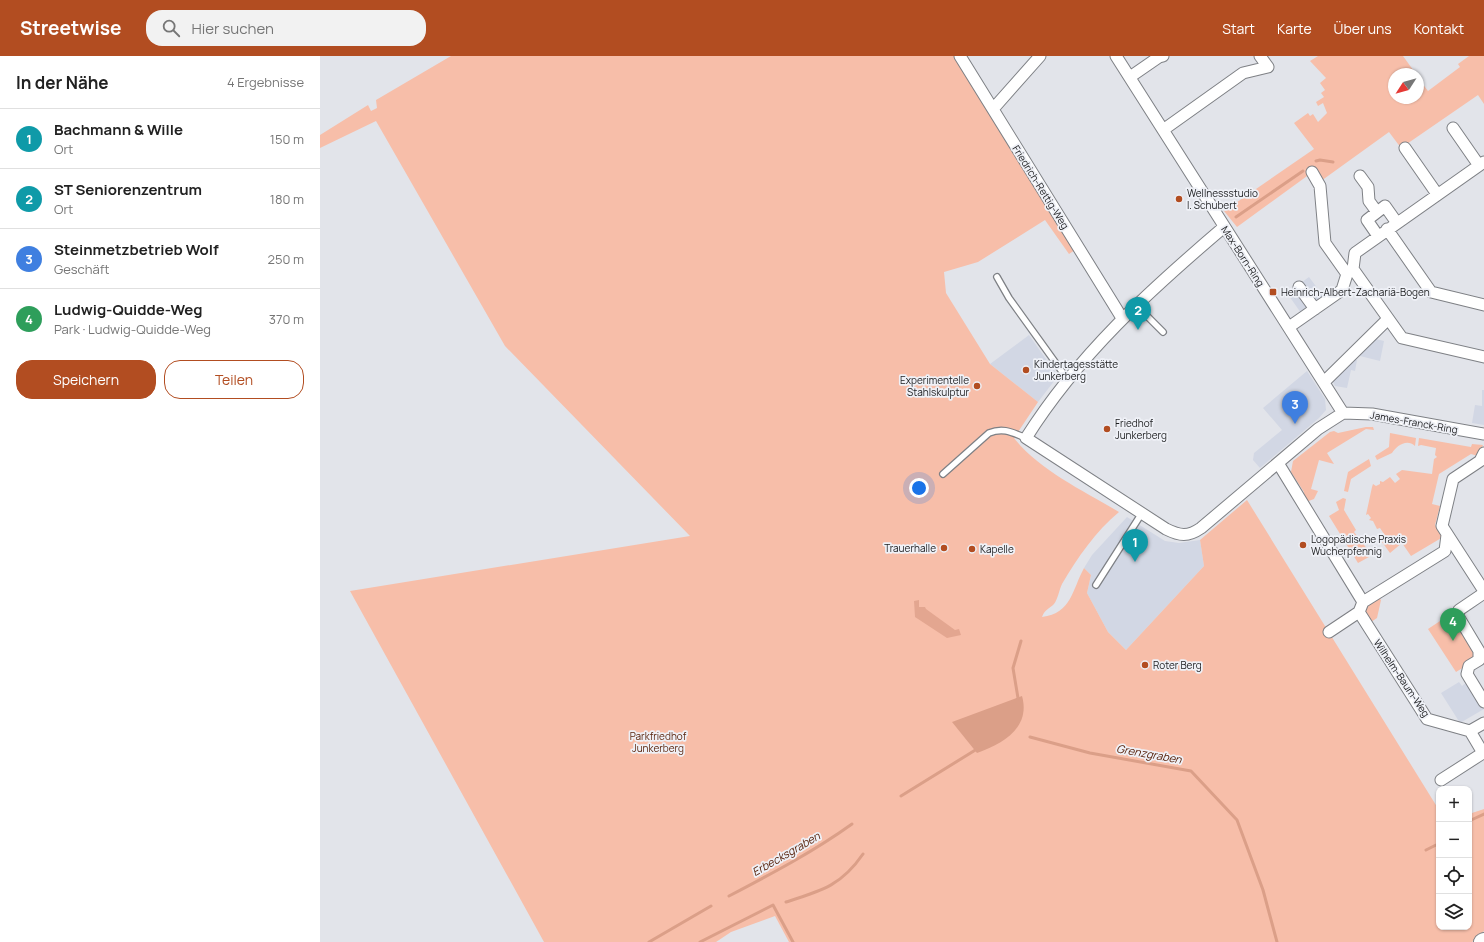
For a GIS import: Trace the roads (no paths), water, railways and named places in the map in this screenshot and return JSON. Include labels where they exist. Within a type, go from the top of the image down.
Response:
[{"type":"street","name":"Friedrich-Rettig-Weg","points":[[960,56],[1122,318]]},
{"type":"street","points":[[993,109],[1040,56]]},
{"type":"street","name":"Max-Born-Ring","points":[[1116,56],[1343,413]]},
{"type":"street","points":[[1130,78],[1159,57],[1164,56]]},
{"type":"street","points":[[1166,134],[1243,73],[1268,67],[1260,56]]},
{"type":"street","points":[[1289,327],[1342,290],[1350,271],[1355,253],[1481,163],[1453,128]]},
{"type":"street","points":[[1405,148],[1437,194]]},
{"type":"street","points":[[1312,172],[1320,186],[1325,243],[1350,271],[1402,338],[1484,357]]},
{"type":"street","points":[[1360,176],[1368,187],[1370,201],[1377,212]]},
{"type":"street","points":[[1387,229],[1367,220],[1385,206],[1387,229],[1431,292],[1484,305]]},
{"type":"street","points":[[1224,227],[1159,282],[1122,318],[1068,380],[1026,438],[1178,535],[1191,534],[1201,528],[1318,429],[1343,413]]},
{"type":"street","points":[[1299,287],[1315,309]]},
{"type":"street","points":[[1324,382],[1388,319]]},
{"type":"street","points":[[1379,328],[1398,332]]},
{"type":"street","name":"James-Franck-Ring","points":[[1343,413],[1372,414],[1484,434]]},
{"type":"street","points":[[1484,453],[1480,461],[1453,479],[1442,526],[1484,592],[1458,610],[1458,616],[1479,651],[1478,660],[1469,666],[1467,674],[1484,702]]},
{"type":"street","name":"Wilhelm-Baum-Weg","points":[[1278,463],[1427,719],[1470,731]]},
{"type":"street","points":[[1329,632],[1361,607],[1445,551],[1448,535]]},
{"type":"street","points":[[1441,780],[1482,753],[1470,731],[1484,722]]},
{"type":"lane","points":[[997,277],[1009,298],[1068,380]]},
{"type":"lane","points":[[1136,305],[1163,332]]},
{"type":"lane","points":[[943,474],[989,433],[998,430],[1008,430],[1026,438]]},
{"type":"lane","points":[[1096,585],[1142,513]]},
{"type":"waterway","points":[[1316,161],[1320,160],[1333,162]]},
{"type":"waterway","points":[[1236,217],[1303,171]]},
{"type":"waterway","points":[[1016,701],[1018,698],[1013,668],[1021,641]]},
{"type":"waterway","name":"Grenzgraben","points":[[1030,737],[1090,753],[1191,771],[1237,820],[1263,890],[1277,942]]},
{"type":"waterway","name":"Erbecksgraben","points":[[901,796],[977,749]]},
{"type":"waterway","points":[[1472,820],[1484,814]]},
{"type":"waterway","name":"Erbecksgraben","points":[[729,896],[807,853],[852,824]]},
{"type":"waterway","points":[[1426,850],[1436,845]]},
{"type":"waterway","points":[[786,902],[829,886],[847,873],[863,854]]},
{"type":"waterway","points":[[700,942],[773,905],[793,942]]},
{"type":"waterway","name":"Erbecksgraben","points":[[649,942],[711,906]]},
{"type":"place","name":"Wellnessstudio I. Schubert","points":[[1179,199]]},
{"type":"place","name":"Heinrich-Albert-Zachariä-Bogen","points":[[1273,292]]},
{"type":"place","name":"ST Seniorenzentrum","points":[[1138,330]]},
{"type":"place","name":"Kindertagesstätte Junkerberg","points":[[1026,370]]},
{"type":"place","name":"Experimentelle Stahlskulptur","points":[[977,386]]},
{"type":"place","name":"Steinmetzbetrieb Wolf","points":[[1295,424]]},
{"type":"place","name":"Friedhof Junkerberg","points":[[1107,429]]},
{"type":"place","name":"Logopädische Praxis Wucherpfennig","points":[[1303,545]]},
{"type":"place","name":"Trauerhalle","points":[[944,548]]},
{"type":"place","name":"Kapelle","points":[[972,549]]},
{"type":"place","name":"Bachmann & Wille","points":[[1135,562]]},
{"type":"place","name":"Ludwig-Quidde-Weg","points":[[1453,641]]},
{"type":"place","name":"Roter Berg","points":[[1145,665]]},
{"type":"park label","name":"Parkfriedhof Junkerberg","points":[[658,742]]}]
